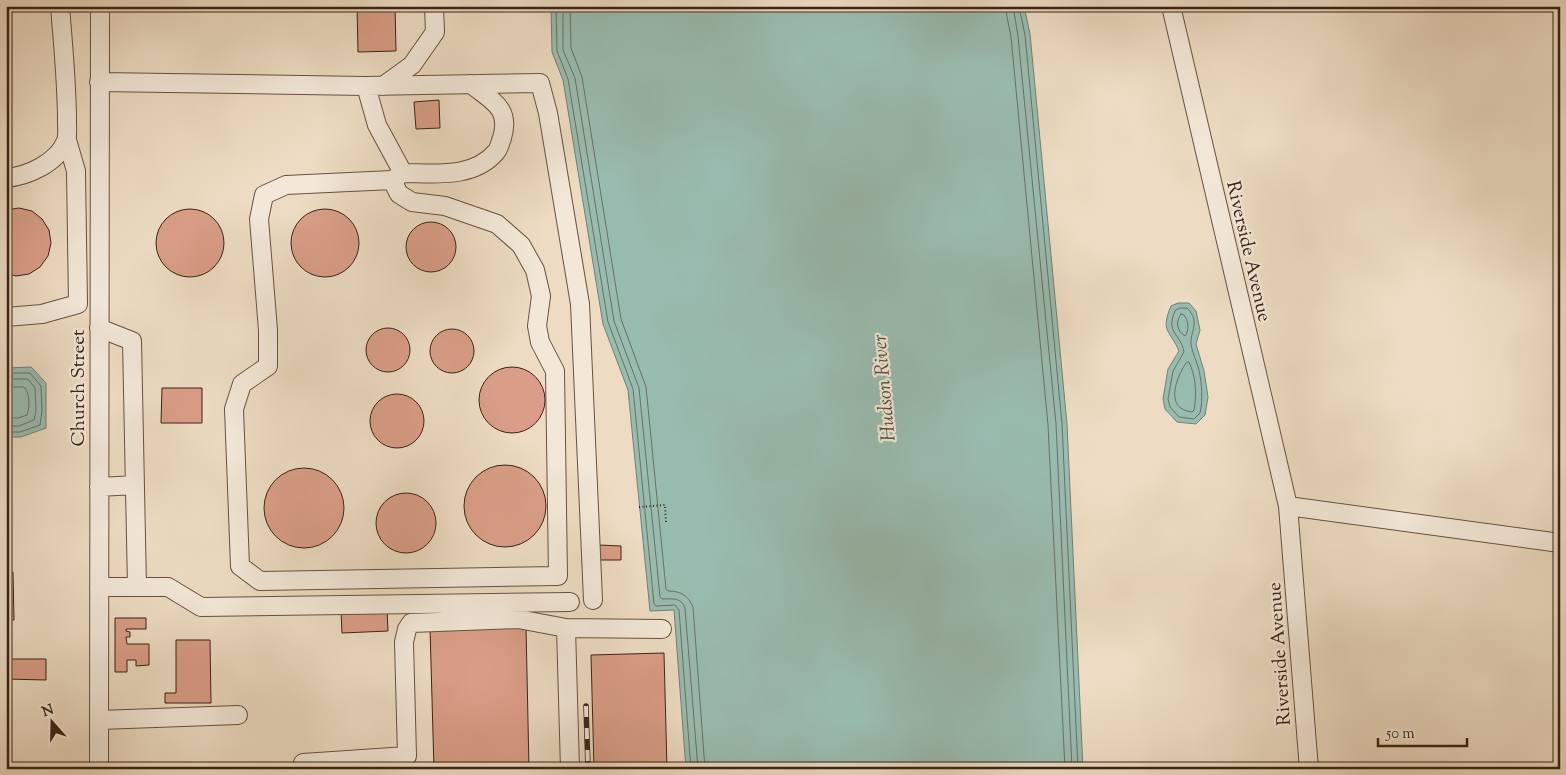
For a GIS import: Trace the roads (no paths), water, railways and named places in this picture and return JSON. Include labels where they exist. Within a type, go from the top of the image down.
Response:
[{"type":"street","points":[[6,317],[42,314],[78,304],[76,171],[67,140],[67,102],[60,6]]},
{"type":"street","name":"Church Street","points":[[99,769],[100,6]]},
{"type":"street","points":[[374,86],[412,65],[434,32],[434,6]]},
{"type":"street","name":"Riverside Avenue","points":[[1171,6],[1288,506],[1309,769]]},
{"type":"street","points":[[99,82],[374,86],[540,83],[548,113],[580,304],[593,600]]},
{"type":"street","points":[[374,86],[377,125],[397,177],[398,194],[412,202],[445,206],[497,224],[521,244],[535,270],[541,296],[537,326],[540,342],[555,371],[558,576],[260,582],[240,566],[234,410],[242,384],[268,366],[268,330],[259,219],[264,195],[286,185],[397,177],[456,173],[479,166],[498,151],[505,126],[500,108],[472,84]]},
{"type":"street","points":[[6,178],[35,170],[54,159],[67,140]]},
{"type":"street","points":[[99,328],[132,341],[137,587]]},
{"type":"street","points":[[99,487],[135,484]]},
{"type":"street","points":[[1288,506],[1322,509],[1560,543]]},
{"type":"street","points":[[99,587],[168,587],[201,607],[570,602]]},
{"type":"street","points":[[303,764],[406,756],[404,642],[407,629],[411,623],[518,619],[566,628],[662,629]]},
{"type":"street","points":[[566,628],[570,769]]},
{"type":"street","points":[[100,720],[238,715]]},
{"type":"water","name":"Hudson River","points":[[551,6],[1024,6],[1030,34],[1067,424],[1083,769],[686,769],[674,610],[650,611],[628,390],[603,324],[563,80],[552,52]]},
{"type":"water","points":[[1178,303],[1189,303],[1196,311],[1200,330],[1196,344],[1204,371],[1208,397],[1205,415],[1196,424],[1177,422],[1165,409],[1163,399],[1168,369],[1179,351],[1166,326],[1166,321],[1171,306]]},
{"type":"water","points":[[31,367],[46,383],[46,428],[21,437],[6,437],[6,368]]},
{"type":"railway","points":[[586,706],[588,769]]}]
